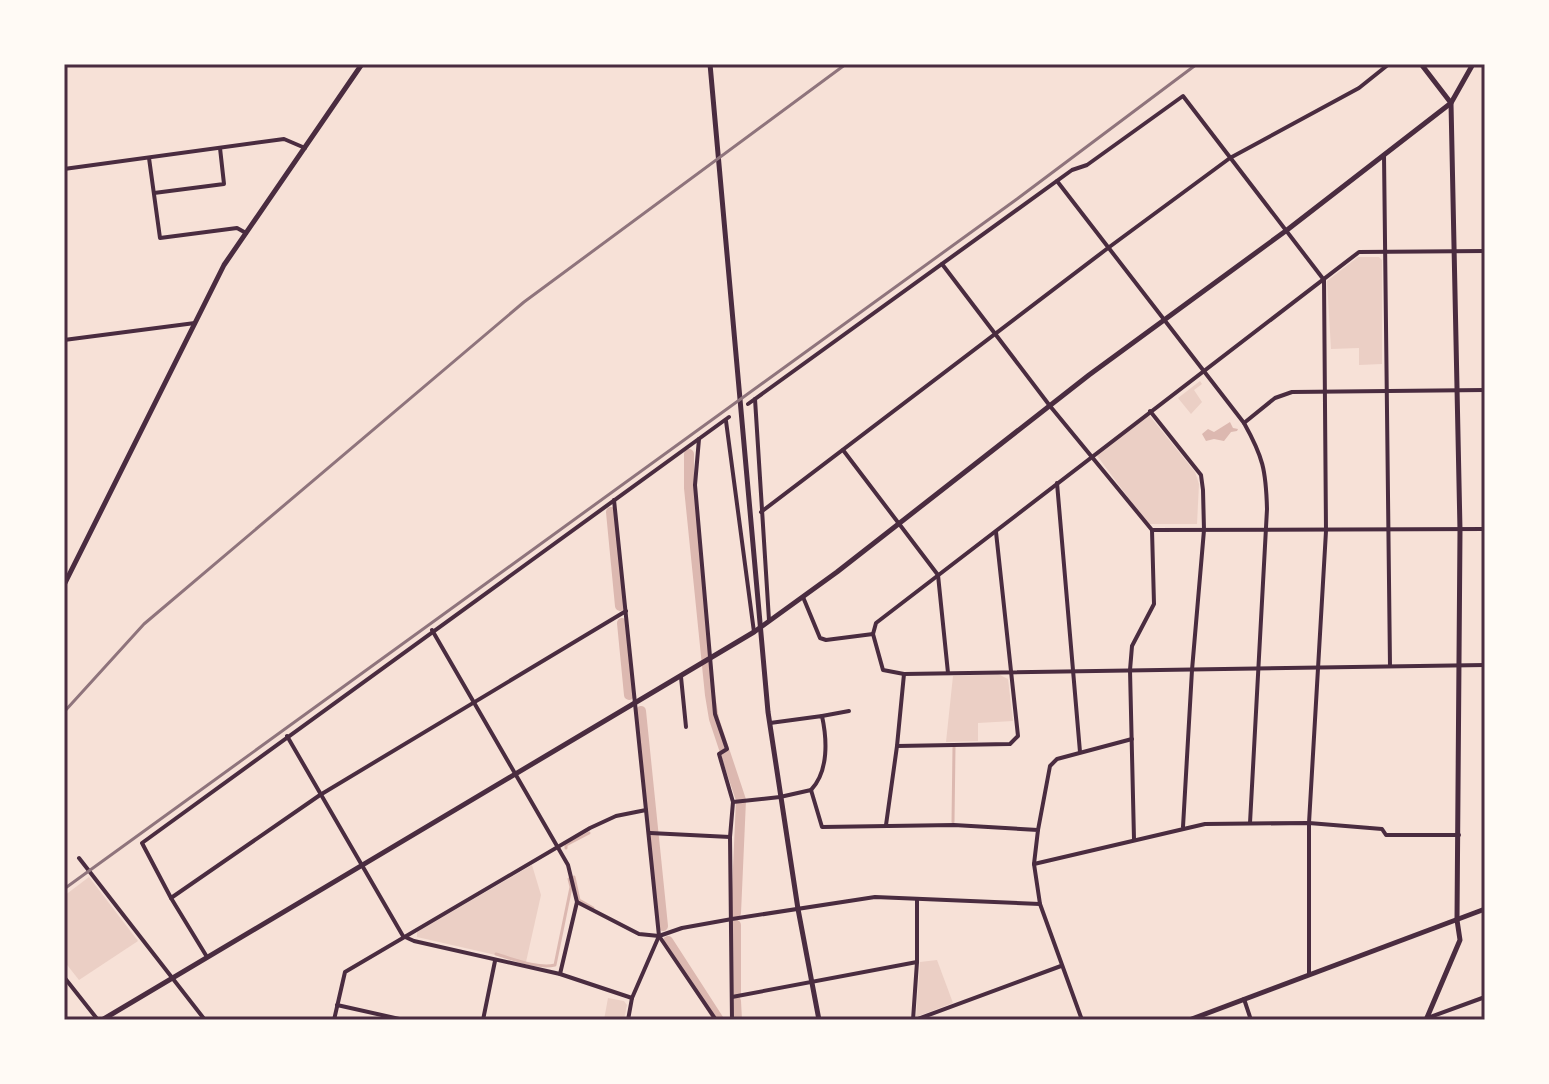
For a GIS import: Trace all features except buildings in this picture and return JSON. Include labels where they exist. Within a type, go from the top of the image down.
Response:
[{"type":"street","points":[[64,585],[224,265],[362,64]]},
{"type":"street","points":[[710,64],[770,723],[798,909],[819,1020]]},
{"type":"street","points":[[761,512],[1230,158],[1359,88],[1389,64]]},
{"type":"street","points":[[1421,64],[1451,103],[1460,530],[1457,920],[1460,940],[1425,1019]]},
{"type":"street","points":[[64,977],[100,1020],[754,632],[1451,103],[1473,64]]},
{"type":"street","points":[[748,404],[1072,170],[1087,165],[1183,96],[1324,280],[1326,531],[1309,823],[1309,974]]},
{"type":"street","points":[[64,169],[284,139],[305,148]]},
{"type":"street","points":[[154,193],[224,184],[220,148]]},
{"type":"street","points":[[1384,153],[1390,668]]},
{"type":"street","points":[[149,158],[160,238],[237,228],[247,233]]},
{"type":"street","points":[[1057,181],[1244,423],[1262,456],[1266,477],[1265,530],[1250,823]]},
{"type":"street","points":[[1485,251],[1359,252],[876,623],[873,634],[883,670],[904,674],[1485,665]]},
{"type":"street","points":[[941,264],[1050,406],[1152,530],[1154,604],[1132,646],[1130,670],[1134,839]]},
{"type":"street","points":[[64,340],[195,323]]},
{"type":"street","points":[[1244,423],[1275,398],[1284,395],[1326,391],[1485,390]]},
{"type":"street","points":[[755,399],[769,621]]},
{"type":"street","points":[[1150,411],[1201,475],[1204,530],[1183,827]]},
{"type":"street","points":[[207,957],[142,843],[727,418],[754,632]]},
{"type":"street","points":[[699,439],[695,485],[715,714],[727,749],[719,754],[733,802],[730,837],[732,1020]]},
{"type":"street","points":[[843,450],[938,575],[948,673]]},
{"type":"street","points":[[1057,483],[1080,752]]},
{"type":"street","points":[[614,500],[659,936],[632,998],[628,1020]]},
{"type":"street","points":[[1152,530],[1485,529]]},
{"type":"street","points":[[897,746],[1010,744],[1018,736],[996,531]]},
{"type":"street","points":[[803,597],[820,638],[826,640],[873,634]]},
{"type":"street","points":[[171,898],[320,795],[626,611]]},
{"type":"street","points":[[432,630],[568,865],[577,902],[560,974]]},
{"type":"street","points":[[886,825],[904,674]]},
{"type":"street","points":[[681,677],[686,727]]},
{"type":"street","points":[[770,723],[849,711]]},
{"type":"street","points":[[733,802],[811,790],[819,782],[827,741],[822,716]]},
{"type":"street","points":[[287,736],[403,936],[495,961],[560,974],[632,998]]},
{"type":"street","points":[[1082,1020],[1040,904],[1034,864],[1038,830],[1050,766],[1057,759],[1132,739]]},
{"type":"street","points":[[811,790],[822,827],[954,825],[1038,830]]},
{"type":"street","points":[[334,1020],[345,972],[616,816],[646,810]]},
{"type":"street","points":[[1034,864],[1183,827],[1309,823],[1382,829],[1386,835],[1459,835]]},
{"type":"street","points":[[650,833],[730,837]]},
{"type":"street","points":[[79,858],[205,1020]]},
{"type":"street","points":[[577,902],[639,934],[659,936],[682,928],[875,897],[1040,904]]},
{"type":"street","points":[[917,899],[914,1020],[1061,966]]},
{"type":"street","points":[[1189,1020],[1485,909]]},
{"type":"street","points":[[659,936],[716,1020]]},
{"type":"street","points":[[483,1020],[495,961]]},
{"type":"street","points":[[732,997],[917,962]]},
{"type":"street","points":[[1425,1019],[1485,997]]},
{"type":"street","points":[[1244,999],[1251,1020]]},
{"type":"street","points":[[337,1005],[404,1020]]},
{"type":"shaded area","points":[[1358,257],[1379,257],[1382,260],[1382,364],[1359,365],[1359,348],[1331,349],[1327,281]]},
{"type":"shaded area","points":[[1200,381],[1202,384],[1194,390],[1202,402],[1191,414],[1178,398]]},
{"type":"shaded area","points":[[1149,415],[1195,472],[1199,484],[1197,524],[1148,524],[1095,453]]},
{"type":"shaded area","points":[[1230,422],[1237,431],[1231,432],[1224,441],[1206,441],[1202,434],[1208,429],[1214,432]]},
{"type":"shaded area","points":[[998,674],[1008,679],[1013,721],[978,723],[978,741],[946,742],[953,676]]},
{"type":"shaded area","points":[[532,865],[541,895],[526,962],[417,937],[417,932]]},
{"type":"shaded area","points":[[89,877],[138,941],[79,980],[64,961],[64,896]]},
{"type":"shaded area","points":[[937,960],[953,1003],[916,1017],[920,962]]},
{"type":"shaded area","points":[[608,998],[624,1001],[627,1005],[624,1020],[604,1020]]},
{"type":"waterway","points":[[689,454],[689,488],[710,695],[714,719],[741,800],[736,913]]},
{"type":"waterway","points":[[611,512],[620,606]]},
{"type":"waterway","points":[[622,623],[629,695]]},
{"type":"waterway","points":[[641,711],[663,926]]},
{"type":"waterway","points":[[953,822],[954,747]]},
{"type":"waterway","points":[[566,848],[566,845],[589,833]]},
{"type":"waterway","points":[[574,877],[579,900],[593,908]]},
{"type":"waterway","points":[[496,954],[533,965],[555,965],[571,887],[569,879]]},
{"type":"waterway","points":[[736,925],[736,994]]},
{"type":"waterway","points":[[668,941],[719,1020]]},
{"type":"waterway","points":[[736,1001],[737,1020]]},
{"type":"railway","points":[[64,712],[144,624],[524,302],[846,64]]},
{"type":"railway","points":[[64,889],[1017,199],[1197,64]]}]
